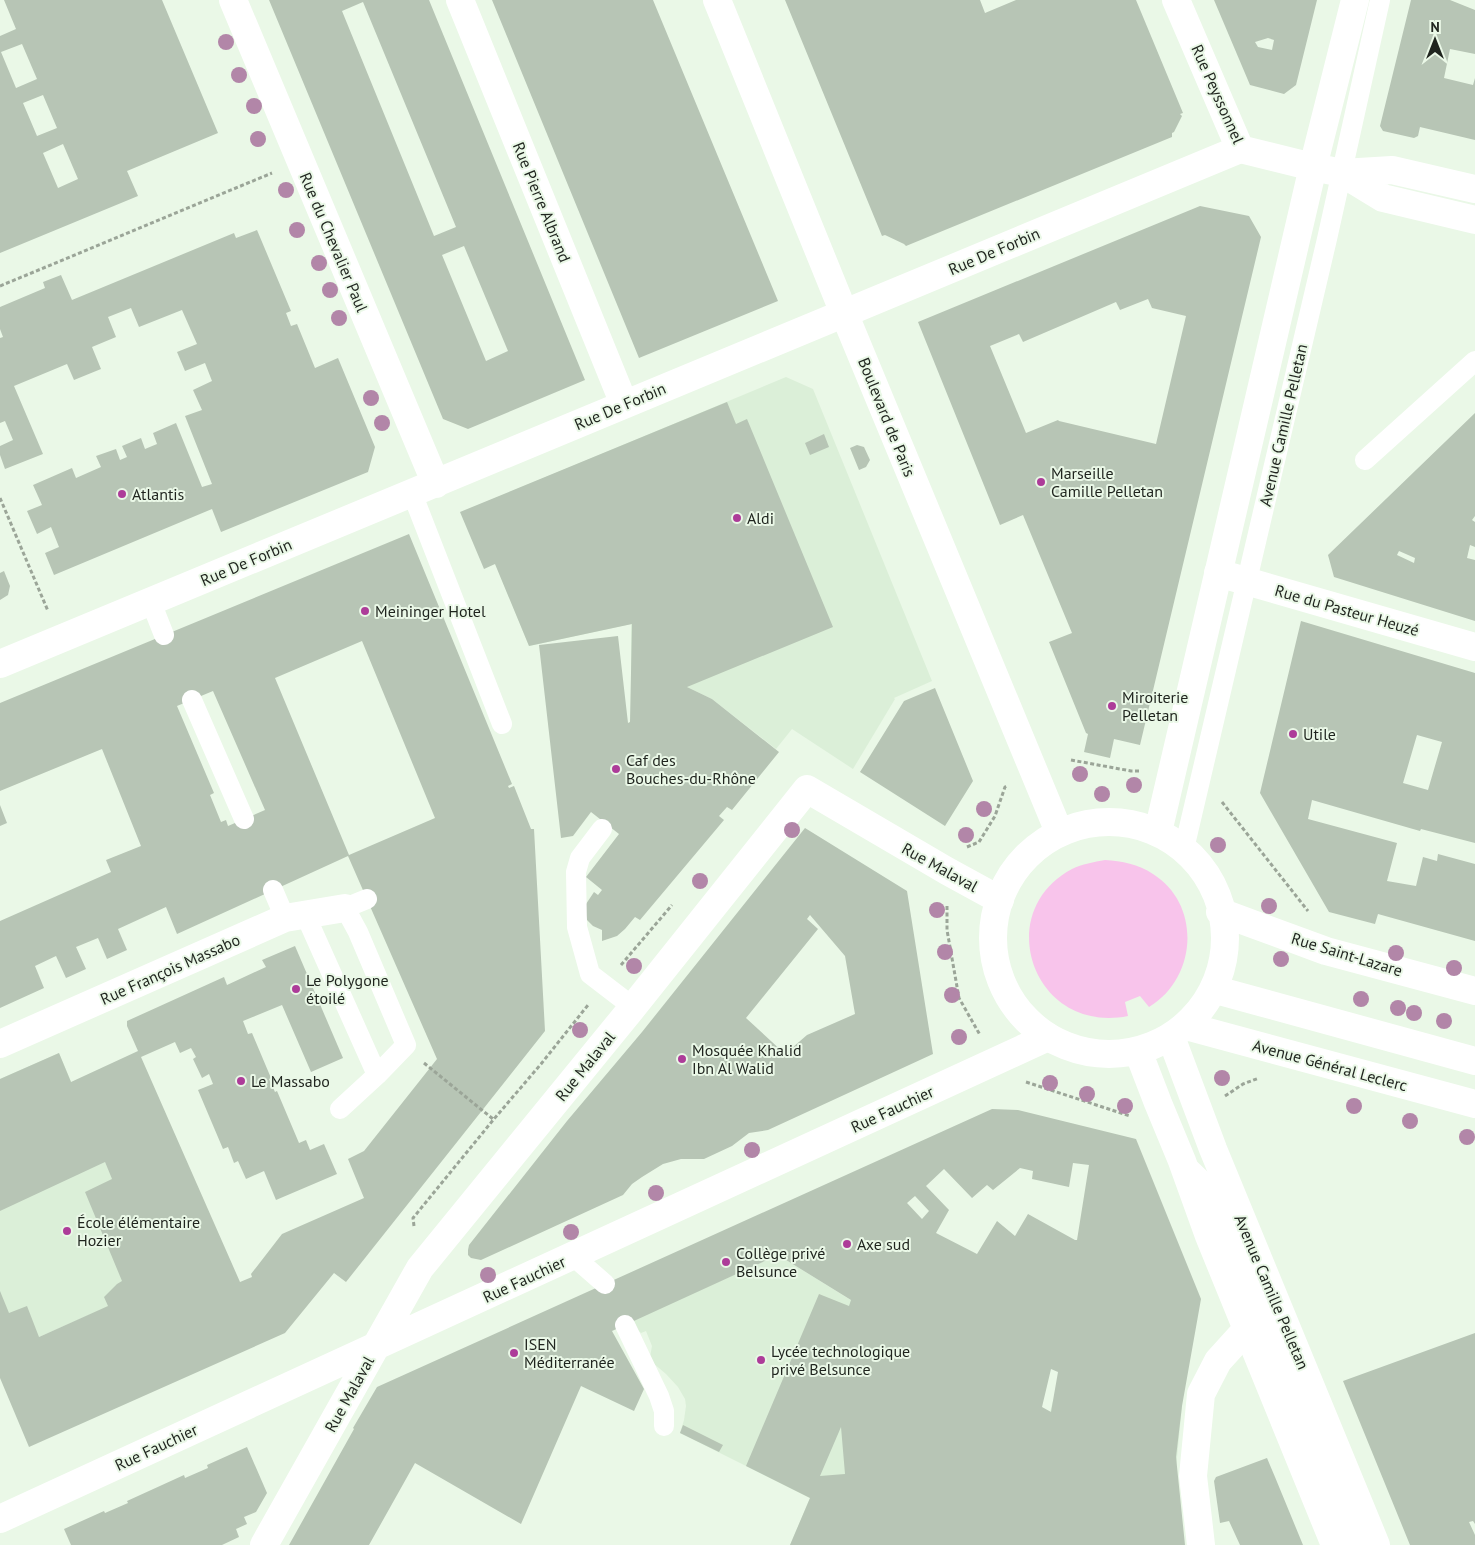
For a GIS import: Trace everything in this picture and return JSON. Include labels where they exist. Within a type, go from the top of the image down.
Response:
[{"type":"street","name":"Rue du Chevalier Paul","points":[[233,0],[424,488]]},
{"type":"street","name":"Rue Pierre Albrand","points":[[460,0],[624,404]]},
{"type":"street","name":"Boulevard de Paris","points":[[717,0],[844,313],[1060,832]]},
{"type":"street","name":"Rue Peyssonnel","points":[[1176,0],[1240,149],[1342,173]]},
{"type":"street","name":"Avenue Camille Pelletan","points":[[1158,832],[1313,167],[1355,0]]},
{"type":"street","name":"Rue De Forbin","points":[[0,664],[1240,149]]},
{"type":"street","points":[[1342,173],[1392,170],[1475,189]]},
{"type":"street","points":[[1342,173],[1383,198],[1475,220]]},
{"type":"street","name":"Rue du Pasteur Heuzé","points":[[1218,572],[1475,647]]},
{"type":"street","name":"Rue Malaval","points":[[264,1545],[420,1268],[633,1007],[807,789],[1000,900]]},
{"type":"street","points":[[1108,822],[1134,824],[1158,832],[1184,849],[1198,862],[1212,886],[1226,926],[1225,958],[1216,990],[1203,1008],[1178,1032],[1158,1044],[1138,1051],[1106,1055],[1074,1049],[1048,1037],[1016,1008],[998,974],[992,936],[1000,900],[1014,871],[1034,849],[1060,832],[1083,824],[1108,822]]},
{"type":"street","name":"Rue François Massabo","points":[[0,1044],[295,916],[356,904]]},
{"type":"street","name":"Rue Saint-Lazare","points":[[1220,912],[1326,951],[1475,991]]},
{"type":"street","points":[[1216,990],[1475,1061]]},
{"type":"street","name":"Avenue Camille Pelletan","points":[[1178,1032],[1213,1149],[1376,1545]]},
{"type":"street","name":"Avenue Général Leclerc","points":[[1178,1032],[1475,1104]]},
{"type":"street","name":"Rue Fauchier","points":[[1,1517],[1048,1037]]},
{"type":"street","name":"Avenue Camille Pelletan","points":[[1138,1051],[1246,1329],[1335,1545]]},
{"type":"street","points":[[1201,1545],[1193,1476],[1202,1394],[1218,1361],[1246,1329]]},
{"type":"lane","name":"Avenue Camille Pelletan","points":[[1184,849],[1342,173],[1380,0]]},
{"type":"lane","points":[[1365,460],[1475,361]]},
{"type":"lane","points":[[424,488],[502,724]]},
{"type":"lane","points":[[151,602],[164,635]]},
{"type":"lane","points":[[192,700],[244,819]]},
{"type":"lane","points":[[602,829],[580,858],[576,872],[577,927],[590,974],[633,1007]]},
{"type":"lane","points":[[274,890],[295,916],[377,1076]]},
{"type":"lane","points":[[340,1109],[377,1076],[406,1045],[358,932],[356,904]]},
{"type":"lane","name":"Avenue Camille Pelletan","points":[[1182,1161],[1207,1185],[1354,1545]]},
{"type":"lane","points":[[573,1256],[605,1284]]},
{"type":"lane","points":[[625,1324],[660,1396],[664,1411],[664,1426]]},
{"type":"path","points":[[0,286],[257,179]]},
{"type":"path","points":[[0,498],[43,601]]},
{"type":"path","points":[[1072,760],[1131,771],[1141,771]]},
{"type":"path","points":[[963,849],[979,842],[995,816],[1005,787]]},
{"type":"path","points":[[1220,797],[1222,803],[1312,916]]},
{"type":"path","points":[[946,899],[947,930],[959,998],[983,1040]]},
{"type":"path","points":[[542,1064],[552,1050]]},
{"type":"path","points":[[429,1068],[494,1119]]},
{"type":"path","points":[[1219,1100],[1243,1084],[1267,1074]]},
{"type":"path","points":[[1022,1080],[1133,1117]]},
{"type":"shaded area","points":[[786,377],[813,389],[932,681],[894,698],[853,769],[792,729],[776,749],[712,699],[687,687],[631,685],[631,624],[529,646],[479,524],[469,509]]},
{"type":"shaded area","points":[[1105,860],[1130,864],[1153,874],[1169,887],[1180,904],[1186,922],[1187,941],[1184,960],[1177,978],[1165,994],[1149,1007],[1140,996],[1125,1002],[1128,1016],[1095,1017],[1068,1007],[1047,989],[1034,966],[1029,939],[1033,913],[1047,888],[1072,869],[1084,864]]},
{"type":"shaded area","name":"École élémentaire Hozier","points":[[59,1053],[157,1285],[23,1344],[0,1357],[0,1079]]},
{"type":"shaded area","points":[[778,1255],[888,1323],[1050,1412],[1053,1401],[1072,1406],[1182,1406],[1176,1468],[1112,1545],[790,1545],[810,1498],[680,1433],[684,1420],[685,1399],[678,1387],[653,1363],[650,1357],[652,1346],[646,1331],[641,1333],[629,1322]]},
{"type":"building","points":[[4,0],[162,0],[218,133],[127,171],[138,196],[0,253],[0,36],[16,29]],"holes":[[[22,44],[37,79],[16,88],[1,52]],[[43,95],[57,128],[37,136],[23,103]],[[63,144],[78,179],[58,188],[43,153]]]},
{"type":"building","points":[[269,0],[429,0],[585,380],[468,429],[443,419]],"holes":[[[363,2],[456,227],[434,236],[342,11]],[[464,246],[508,351],[486,361],[442,255]]]},
{"type":"building","points":[[492,0],[653,0],[778,301],[639,358]]},
{"type":"building","points":[[785,0],[980,0],[985,13],[1016,0],[1136,0],[1183,113],[1180,114],[1182,116],[1172,133],[1172,137],[906,246],[885,235],[882,236]]},
{"type":"building","points":[[1214,0],[1317,0],[1296,85],[1284,94],[1250,85]],"holes":[[[1268,38],[1274,40],[1272,50],[1258,47],[1255,42]]]},
{"type":"building","points":[[1411,0],[1450,0],[1475,10],[1475,54],[1450,49],[1444,78],[1473,85],[1475,78],[1475,140],[1420,127],[1418,136],[1414,138],[1383,131],[1380,126]]},
{"type":"building","points":[[1200,206],[1249,216],[1261,237],[1140,745],[1114,739],[1110,758],[1084,752],[1088,734],[1049,642],[1072,633],[1023,515],[1000,525],[918,322]],"holes":[[[1148,299],[1152,308],[1186,316],[1156,444],[1058,420],[1026,433],[990,346],[1019,334],[1023,342],[1116,302],[1120,310]]]},
{"type":"building","points":[[257,230],[291,311],[286,313],[291,326],[297,324],[315,368],[338,358],[375,447],[368,472],[221,532],[212,509],[54,575],[45,553],[59,547],[51,527],[37,534],[27,511],[42,505],[33,485],[72,468],[76,478],[101,467],[96,456],[116,449],[120,460],[127,457],[122,446],[141,438],[145,449],[157,444],[153,433],[176,423],[202,487],[212,484],[185,416],[202,410],[193,390],[212,381],[205,363],[185,371],[177,352],[197,344],[182,310],[139,327],[131,308],[108,317],[116,337],[92,347],[101,369],[74,380],[67,364],[14,386],[43,454],[5,469],[0,455],[0,446],[13,440],[5,421],[0,423],[0,338],[3,337],[0,329],[0,307],[45,288],[43,282],[61,275],[72,300],[234,233],[236,238]]},
{"type":"building","points":[[727,402],[736,424],[747,419],[833,627],[687,687],[712,699],[779,752],[732,810],[727,807],[719,816],[724,820],[640,920],[635,917],[617,936],[602,941],[602,930],[593,926],[587,920],[585,912],[586,904],[594,892],[598,895],[602,890],[586,877],[619,834],[591,812],[573,836],[561,838],[539,645],[618,636],[628,723],[630,722],[632,624],[529,646],[495,564],[484,569],[460,512]]},
{"type":"building","points":[[1475,413],[1475,516],[1472,520],[1475,522],[1475,547],[1470,545],[1467,558],[1475,560],[1475,621],[1334,577],[1328,555]],"holes":[[[1399,551],[1415,558],[1414,563],[1397,555]]]},
{"type":"building","points":[[824,434],[829,447],[810,455],[805,443]]},
{"type":"building","points":[[857,445],[864,447],[870,460],[866,467],[859,470],[850,448]]},
{"type":"building","points":[[409,534],[512,784],[508,786],[509,788],[514,786],[531,829],[534,829],[545,1031],[346,1282],[334,1273],[285,1333],[29,1447],[0,1378],[0,1291],[9,1313],[27,1306],[39,1337],[108,1306],[104,1297],[122,1281],[85,1192],[112,1179],[105,1162],[0,1211],[0,1079],[59,1053],[71,1082],[138,1051],[127,1026],[127,1021],[224,977],[227,985],[266,967],[262,960],[295,946],[343,1058],[311,1072],[282,1005],[243,1021],[248,1034],[252,1033],[271,1078],[269,1079],[275,1092],[277,1091],[299,1143],[306,1140],[310,1150],[324,1144],[337,1174],[276,1200],[264,1171],[246,1179],[238,1161],[234,1163],[228,1147],[223,1149],[198,1090],[213,1084],[209,1074],[202,1078],[193,1059],[196,1057],[191,1048],[180,1053],[175,1042],[141,1057],[240,1282],[252,1277],[251,1274],[282,1234],[364,1198],[348,1159],[364,1151],[437,1059],[348,856],[177,934],[166,907],[118,929],[127,950],[107,959],[98,938],[76,947],[86,969],[66,978],[56,956],[35,966],[44,988],[0,1008],[0,921],[111,872],[106,860],[141,846],[102,749],[0,791],[0,703]],"holes":[[[362,641],[435,818],[349,855],[275,678]],[[213,691],[265,810],[228,826],[226,820],[221,822],[210,795],[214,793],[177,706]]]},
{"type":"building","points":[[4,571],[10,586],[8,595],[0,600],[0,573]]},
{"type":"building","points":[[1301,621],[1475,673],[1475,843],[1421,829],[1420,831],[1312,800],[1308,819],[1397,843],[1387,881],[1416,886],[1423,857],[1437,861],[1438,854],[1475,864],[1475,941],[1378,914],[1375,924],[1329,912],[1260,793]],"holes":[[[1417,735],[1442,742],[1428,790],[1403,783]]]},
{"type":"building","points":[[935,688],[973,781],[945,826],[860,772],[904,701]]},
{"type":"building","points":[[0,805],[7,823],[0,826]]},
{"type":"building","points":[[805,828],[907,891],[933,1054],[768,1130],[749,1133],[732,1146],[704,1159],[681,1159],[663,1164],[632,1184],[623,1195],[481,1260],[471,1258],[468,1255],[469,1245],[567,1121],[642,1032]],"holes":[[[810,915],[845,956],[855,1014],[807,1035],[785,1054],[746,1018],[818,929],[807,919]]]},
{"type":"building","points":[[992,1109],[1018,1110],[1136,1139],[1201,1299],[1182,1406],[1176,1457],[1185,1545],[790,1545],[810,1498],[746,1466],[819,1294],[849,1306],[851,1300],[778,1255],[612,1331],[644,1389],[634,1411],[581,1386],[521,1524],[415,1463],[369,1545],[289,1545],[377,1387]],"holes":[[[1073,1163],[1089,1165],[1077,1240],[1028,1214],[1015,1236],[997,1221],[977,1254],[936,1233],[949,1210],[926,1186],[944,1169],[972,1198],[987,1185],[993,1190],[1020,1168],[1033,1171],[1032,1179],[1069,1187]],[[915,1196],[929,1211],[922,1219],[907,1203]],[[1051,1369],[1058,1372],[1051,1412],[1042,1407]],[[841,1427],[845,1474],[820,1476]]]},
{"type":"building","points":[[1475,1333],[1475,1524],[1473,1521],[1469,1522],[1475,1535],[1475,1545],[1410,1545],[1343,1381]]},
{"type":"building","points":[[683,1425],[723,1445],[719,1452],[680,1433]]},
{"type":"building","points":[[247,1447],[267,1493],[256,1512],[244,1517],[247,1524],[236,1529],[239,1537],[222,1545],[71,1545],[64,1529],[104,1511],[105,1513],[128,1503],[127,1501],[184,1475],[185,1478],[208,1468],[207,1465]]},
{"type":"building","points":[[1267,1458],[1303,1545],[1240,1545],[1229,1521],[1220,1523],[1214,1481],[1216,1477]]},
{"type":"place","name":"Marseille Camille Pelletan","points":[[1041,482]]},
{"type":"place","name":"Atlantis","points":[[122,494]]},
{"type":"place","name":"Aldi","points":[[737,518]]},
{"type":"place","name":"Meininger Hotel","points":[[365,611]]},
{"type":"place","name":"Miroiterie Pelletan","points":[[1112,706]]},
{"type":"place","name":"Utile","points":[[1293,734]]},
{"type":"place","name":"Caf des Bouches-du-Rhône","points":[[616,769]]},
{"type":"place","name":"Le Polygone étoilé","points":[[296,989]]},
{"type":"place","name":"Mosquée Khalid Ibn Al Walid","points":[[682,1059]]},
{"type":"place","name":"Le Massabo","points":[[241,1081]]},
{"type":"place","name":"École élémentaire Hozier","points":[[67,1231]]},
{"type":"place","name":"Axe sud","points":[[847,1244]]},
{"type":"place","name":"Collège privé Belsunce","points":[[726,1262]]},
{"type":"place","name":"ISEN Méditerranée","points":[[514,1353]]},
{"type":"place","name":"Lycée technologique privé Belsunce","points":[[761,1360]]}]
